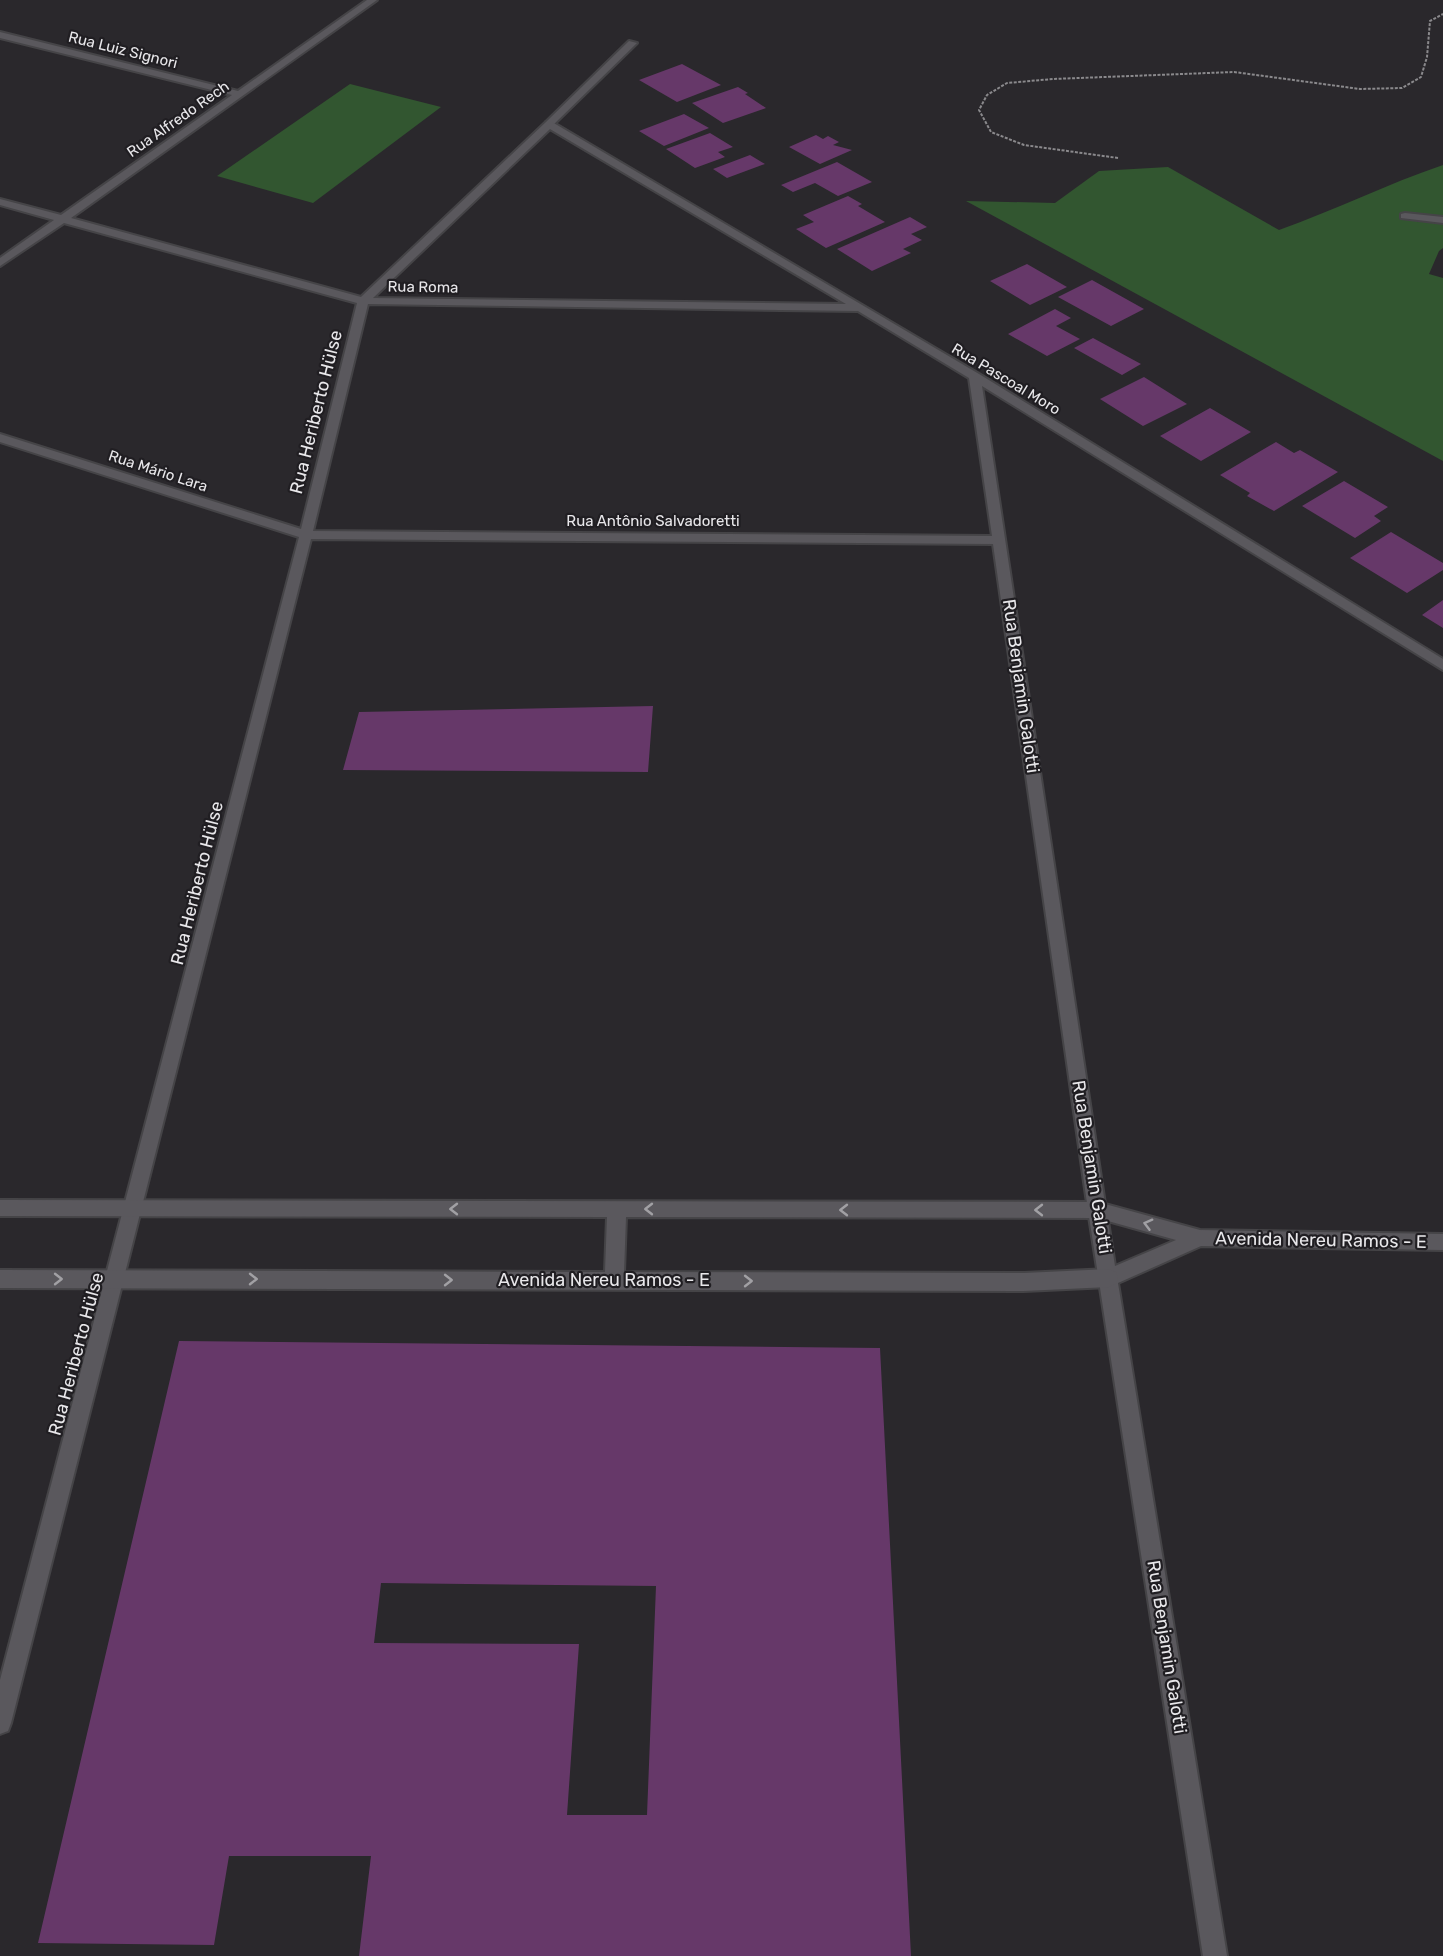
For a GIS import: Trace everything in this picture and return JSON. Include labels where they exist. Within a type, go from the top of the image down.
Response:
[{"type":"street","name":"Rua Alfredo Rech","points":[[0,263],[373,0]]},
{"type":"street","name":"Rua Luiz Signori","points":[[0,35],[239,94]]},
{"type":"street","points":[[363,301],[632,43]]},
{"type":"street","name":"Rua Pascoal Moro","points":[[549,124],[975,376],[1443,666]]},
{"type":"street","name":"Rua Roma","points":[[0,202],[363,301],[859,308]]},
{"type":"street","points":[[1405,216],[1443,220]]},
{"type":"street","name":"Rua Heriberto Hülse","points":[[0,1723],[306,535],[363,301]]},
{"type":"street","name":"Rua Benjamin Galotti","points":[[975,376],[1097,1210],[1215,1956]]},
{"type":"street","name":"Rua Mário Lara","points":[[0,438],[306,535]]},
{"type":"street","name":"Rua Antônio Salvadoretti","points":[[306,535],[1000,540]]},
{"type":"street","name":"Avenida Nereu Ramos - E","points":[[0,1208],[1097,1210],[1200,1238],[1443,1242]]},
{"type":"street","points":[[614,1280],[617,1209]]},
{"type":"street","name":"Avenida Nereu Ramos - E","points":[[0,1279],[1024,1282],[1109,1278],[1200,1238]]},
{"type":"path","points":[[1118,158],[1024,145],[991,132],[979,110],[987,95],[1007,83],[1112,75],[1234,72],[1360,89],[1402,88],[1421,77],[1427,57],[1430,21],[1443,14]]},
{"type":"green space","points":[[350,84],[441,107],[313,203],[217,176]]},
{"type":"green space","points":[[1443,165],[1443,248],[1439,251],[1429,274],[1443,278],[1443,461],[966,201],[1055,203],[1099,171],[1168,167],[1279,230]]},
{"type":"building","points":[[682,64],[721,85],[677,102],[639,80]]},
{"type":"building","points":[[738,87],[766,108],[723,123],[692,103]]},
{"type":"building","points":[[684,114],[709,128],[664,146],[639,131]]},
{"type":"building","points":[[710,133],[733,147],[718,152],[725,157],[695,168],[666,149]]},
{"type":"building","points":[[816,135],[823,139],[828,136],[839,142],[833,145],[852,150],[820,164],[789,147]]},
{"type":"building","points":[[750,155],[765,164],[727,178],[713,169]]},
{"type":"building","points":[[837,162],[872,182],[838,196],[815,183],[793,192],[781,185]]},
{"type":"building","points":[[848,196],[862,204],[858,206],[885,222],[826,248],[796,229],[814,222],[803,215]]},
{"type":"building","points":[[910,217],[927,227],[911,234],[922,240],[903,249],[911,253],[872,271],[837,249]]},
{"type":"building","points":[[1027,264],[1067,287],[1030,305],[990,281]]},
{"type":"building","points":[[1092,280],[1144,309],[1111,326],[1058,297]]},
{"type":"building","points":[[1055,309],[1071,318],[1056,326],[1080,339],[1047,356],[1008,334]]},
{"type":"building","points":[[1093,338],[1141,364],[1122,375],[1074,348]]},
{"type":"building","points":[[1144,377],[1187,404],[1143,426],[1100,399]]},
{"type":"building","points":[[1210,408],[1251,432],[1201,461],[1160,436]]},
{"type":"building","points":[[1276,442],[1294,453],[1300,450],[1338,472],[1274,511],[1247,496],[1250,493],[1220,475]]},
{"type":"building","points":[[1344,481],[1388,507],[1374,516],[1381,521],[1355,538],[1302,506]]},
{"type":"building","points":[[1391,532],[1443,563],[1443,570],[1407,593],[1350,558]]},
{"type":"building","points":[[1443,600],[1443,628],[1422,615]]},
{"type":"building","points":[[653,706],[648,772],[343,770],[359,712]]},
{"type":"building","points":[[179,1341],[880,1348],[911,1956],[359,1956],[371,1856],[229,1856],[214,1945],[38,1943]],"holes":[[[381,1583],[656,1586],[647,1815],[567,1815],[579,1644],[374,1643]]]}]
